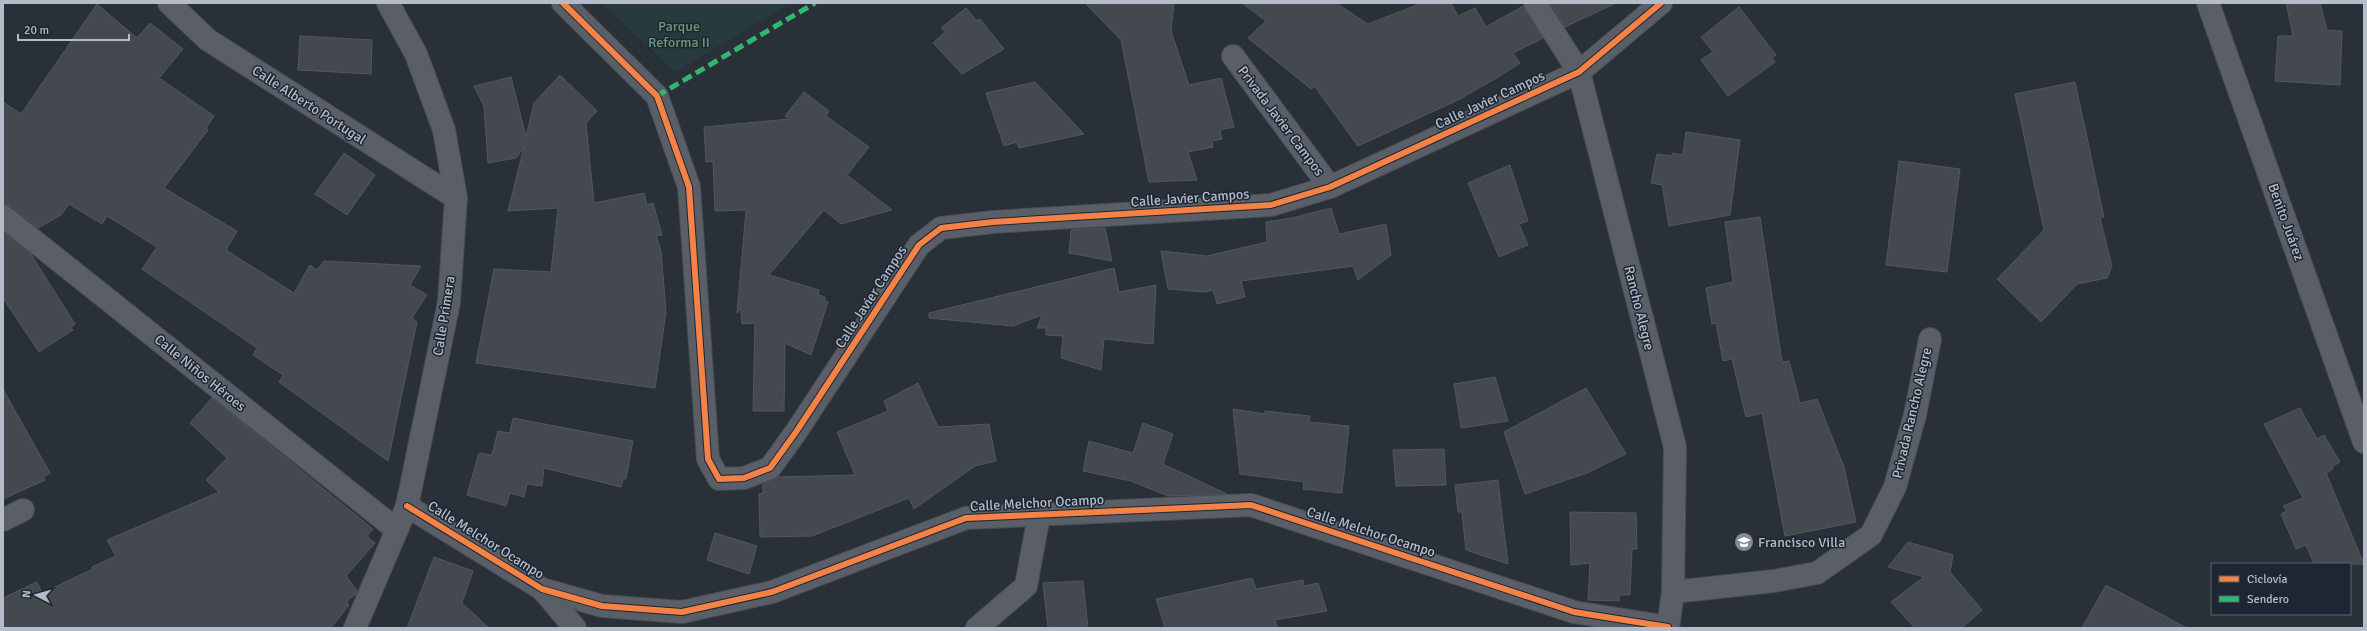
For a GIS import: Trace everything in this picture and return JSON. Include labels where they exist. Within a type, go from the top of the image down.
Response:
[{"type":"street","name":"Calle Alberto Portugal","points":[[170,3],[208,40],[456,198]]},
{"type":"street","name":"Calle Primera","points":[[355,628],[407,506],[449,302],[456,198],[444,130],[416,54],[388,3]]},
{"type":"street","name":"Calle Javier Campos","points":[[562,3],[657,96],[689,186],[708,459],[719,479],[744,478],[770,468],[796,432],[919,245],[942,228],[993,222],[1271,204],[1330,186],[1580,72],[1661,3]]},
{"type":"street","name":"Rancho Alegre","points":[[1535,3],[1580,72],[1675,447],[1673,592],[1668,628]]},
{"type":"street","name":"Benito Juárez","points":[[2208,3],[2364,442]]},
{"type":"street","name":"Privada Javier Campos","points":[[1233,56],[1330,186]]},
{"type":"street","name":"Calle Niños Héroes","points":[[3,216],[397,530]]},
{"type":"street","name":"Privada Rancho Alegre","points":[[1673,592],[1774,581],[1817,573],[1870,535],[1895,487],[1915,415],[1930,339]]},
{"type":"street","name":"Calle Melchor Ocampo","points":[[407,506],[542,589],[602,606],[682,612],[772,592],[966,518],[1251,505],[1574,612],[1668,628]]},
{"type":"street","points":[[3,520],[23,510]]},
{"type":"street","points":[[977,628],[1026,586],[1039,515]]},
{"type":"street","points":[[542,589],[575,628]]},
{"type":"green space","name":"Parque Reforma II","points":[[601,3],[791,3],[675,72]]},
{"type":"building","points":[[1085,3],[1174,3],[1171,31],[1189,85],[1221,78],[1234,127],[1220,130],[1222,139],[1212,141],[1213,147],[1188,152],[1197,180],[1149,182],[1121,40]]},
{"type":"building","points":[[1242,3],[1336,3],[1368,24],[1422,3],[1451,3],[1458,16],[1475,8],[1486,27],[1523,6],[1543,38],[1513,53],[1520,63],[1500,76],[1458,100],[1358,146],[1315,87],[1311,89],[1248,38],[1266,21]]},
{"type":"building","points":[[1550,3],[1616,3],[1565,27]]},
{"type":"building","points":[[2286,3],[2320,3],[2327,30],[2342,31],[2340,85],[2275,81],[2278,36],[2293,36]]},
{"type":"building","points":[[97,4],[137,38],[150,23],[183,49],[159,78],[214,116],[206,128],[208,130],[164,188],[237,231],[226,250],[294,293],[310,265],[317,270],[324,261],[421,266],[410,285],[427,295],[412,318],[417,322],[388,461],[279,382],[283,375],[253,355],[257,348],[142,269],[157,247],[107,216],[102,224],[69,204],[61,215],[38,228],[11,206],[3,204],[3,102],[21,114]]},
{"type":"building","points":[[1739,7],[1776,55],[1772,58],[1775,62],[1728,96],[1701,60],[1713,52],[1701,37]]},
{"type":"building","points":[[966,8],[977,21],[980,19],[1004,49],[962,74],[933,43],[945,32],[941,28]]},
{"type":"building","points":[[300,36],[372,40],[371,74],[298,70]]},
{"type":"building","points":[[560,75],[597,111],[586,123],[594,203],[644,193],[647,205],[653,203],[662,235],[656,236],[661,251],[666,312],[655,388],[476,363],[494,269],[551,272],[558,208],[508,211],[524,147],[516,158],[488,163],[484,106],[474,86],[511,77],[526,137],[534,103]]},
{"type":"building","points":[[1035,82],[1084,134],[1019,148],[1017,142],[1004,146],[986,93]]},
{"type":"building","points":[[2075,82],[2104,217],[2100,218],[2112,266],[2107,278],[2077,284],[2041,322],[1997,279],[2044,230],[2015,94]]},
{"type":"building","points":[[804,92],[829,111],[826,116],[869,147],[847,175],[892,210],[841,224],[824,210],[769,275],[819,290],[818,295],[825,297],[824,300],[828,302],[811,355],[785,343],[784,411],[753,411],[755,323],[742,324],[741,309],[737,313],[746,210],[715,211],[713,161],[706,162],[704,127],[790,119],[785,116]]},
{"type":"building","points":[[1686,132],[1740,140],[1730,215],[1669,226],[1662,185],[1651,183],[1657,154],[1672,156],[1673,153],[1683,155]]},
{"type":"building","points":[[344,153],[375,175],[347,215],[315,194]]},
{"type":"building","points":[[1899,161],[1960,169],[1947,272],[1886,265]]},
{"type":"building","points":[[1510,165],[1528,221],[1519,224],[1528,245],[1499,257],[1468,183]]},
{"type":"building","points":[[1331,208],[1339,234],[1386,224],[1391,255],[1358,280],[1353,266],[1241,281],[1245,297],[1217,304],[1213,290],[1205,292],[1168,289],[1161,251],[1207,256],[1267,242],[1266,222],[1292,218]]},
{"type":"building","points":[[1760,217],[1782,362],[1789,361],[1800,403],[1817,399],[1844,467],[1856,522],[1785,536],[1762,413],[1746,417],[1732,359],[1723,361],[1716,323],[1712,324],[1706,288],[1733,282],[1725,222]]},
{"type":"building","points":[[1105,228],[1112,261],[1069,253],[1071,230]]},
{"type":"building","points":[[3,232],[31,254],[75,324],[71,328],[73,330],[39,352],[3,298]]},
{"type":"building","points":[[1114,268],[1119,292],[1156,285],[1153,344],[1104,339],[1101,370],[1061,358],[1063,336],[1046,335],[1046,328],[1037,328],[1042,315],[1013,326],[929,318],[929,313]]},
{"type":"building","points":[[1495,377],[1508,421],[1461,428],[1454,384]]},
{"type":"building","points":[[918,383],[938,427],[989,424],[996,461],[975,466],[914,509],[909,498],[812,536],[760,537],[759,494],[763,493],[763,484],[778,477],[855,475],[837,432],[888,411],[884,401]]},
{"type":"building","points":[[1586,388],[1626,454],[1587,473],[1525,494],[1504,432]]},
{"type":"building","points":[[3,389],[50,473],[43,477],[45,480],[3,499]]},
{"type":"building","points":[[212,398],[373,529],[367,536],[375,543],[346,576],[357,591],[356,594],[346,602],[349,605],[331,628],[3,628],[3,598],[37,582],[42,593],[93,569],[92,567],[116,556],[107,540],[219,492],[206,480],[227,458],[190,423]]},
{"type":"building","points":[[2300,408],[2317,439],[2324,435],[2340,462],[2326,473],[2364,564],[2314,563],[2306,545],[2296,549],[2281,514],[2287,511],[2283,506],[2303,498],[2264,424]]},
{"type":"building","points":[[1233,409],[1265,414],[1265,411],[1310,416],[1309,422],[1349,426],[1342,493],[1303,489],[1304,482],[1240,474]]},
{"type":"building","points":[[513,418],[633,441],[626,479],[623,479],[621,487],[544,468],[542,486],[527,484],[524,497],[510,493],[506,506],[467,495],[479,453],[492,455],[498,431],[510,433]]},
{"type":"building","points":[[1143,423],[1173,434],[1163,464],[1227,494],[1168,496],[1131,481],[1083,471],[1089,441],[1133,453]]},
{"type":"building","points":[[1444,449],[1446,485],[1396,486],[1393,450]]},
{"type":"building","points":[[1498,480],[1508,564],[1466,550],[1462,512],[1458,512],[1455,485]]},
{"type":"building","points":[[1570,512],[1636,513],[1637,549],[1632,549],[1630,595],[1619,595],[1619,601],[1588,600],[1590,563],[1571,565]]},
{"type":"building","points":[[715,533],[757,546],[749,574],[707,560]]},
{"type":"building","points":[[1908,542],[1953,555],[1950,572],[1982,610],[1962,628],[1915,628],[1891,602],[1924,577],[1888,567]]},
{"type":"building","points":[[434,557],[473,571],[462,603],[489,628],[407,628]]},
{"type":"building","points":[[1252,578],[1256,589],[1303,580],[1304,586],[1318,583],[1327,611],[1275,620],[1278,628],[1165,628],[1156,599]]},
{"type":"building","points":[[1083,581],[1088,628],[1048,628],[1043,583]]},
{"type":"building","points":[[2106,585],[2187,628],[2082,628]]},
{"type":"marked path","points":[[657,96],[815,3]]},
{"type":"cycle path","points":[[563,3],[657,96],[689,187],[708,459],[719,479],[744,478],[770,468],[796,432],[919,245],[941,228],[993,222],[1271,205],[1330,187],[1579,72],[1661,3]]},
{"type":"cycle path","points":[[407,506],[542,589],[602,606],[682,612],[772,592],[966,518],[1251,505],[1574,612],[1668,627]]},
{"type":"place","name":"Francisco Villa","points":[[1744,542]]}]
